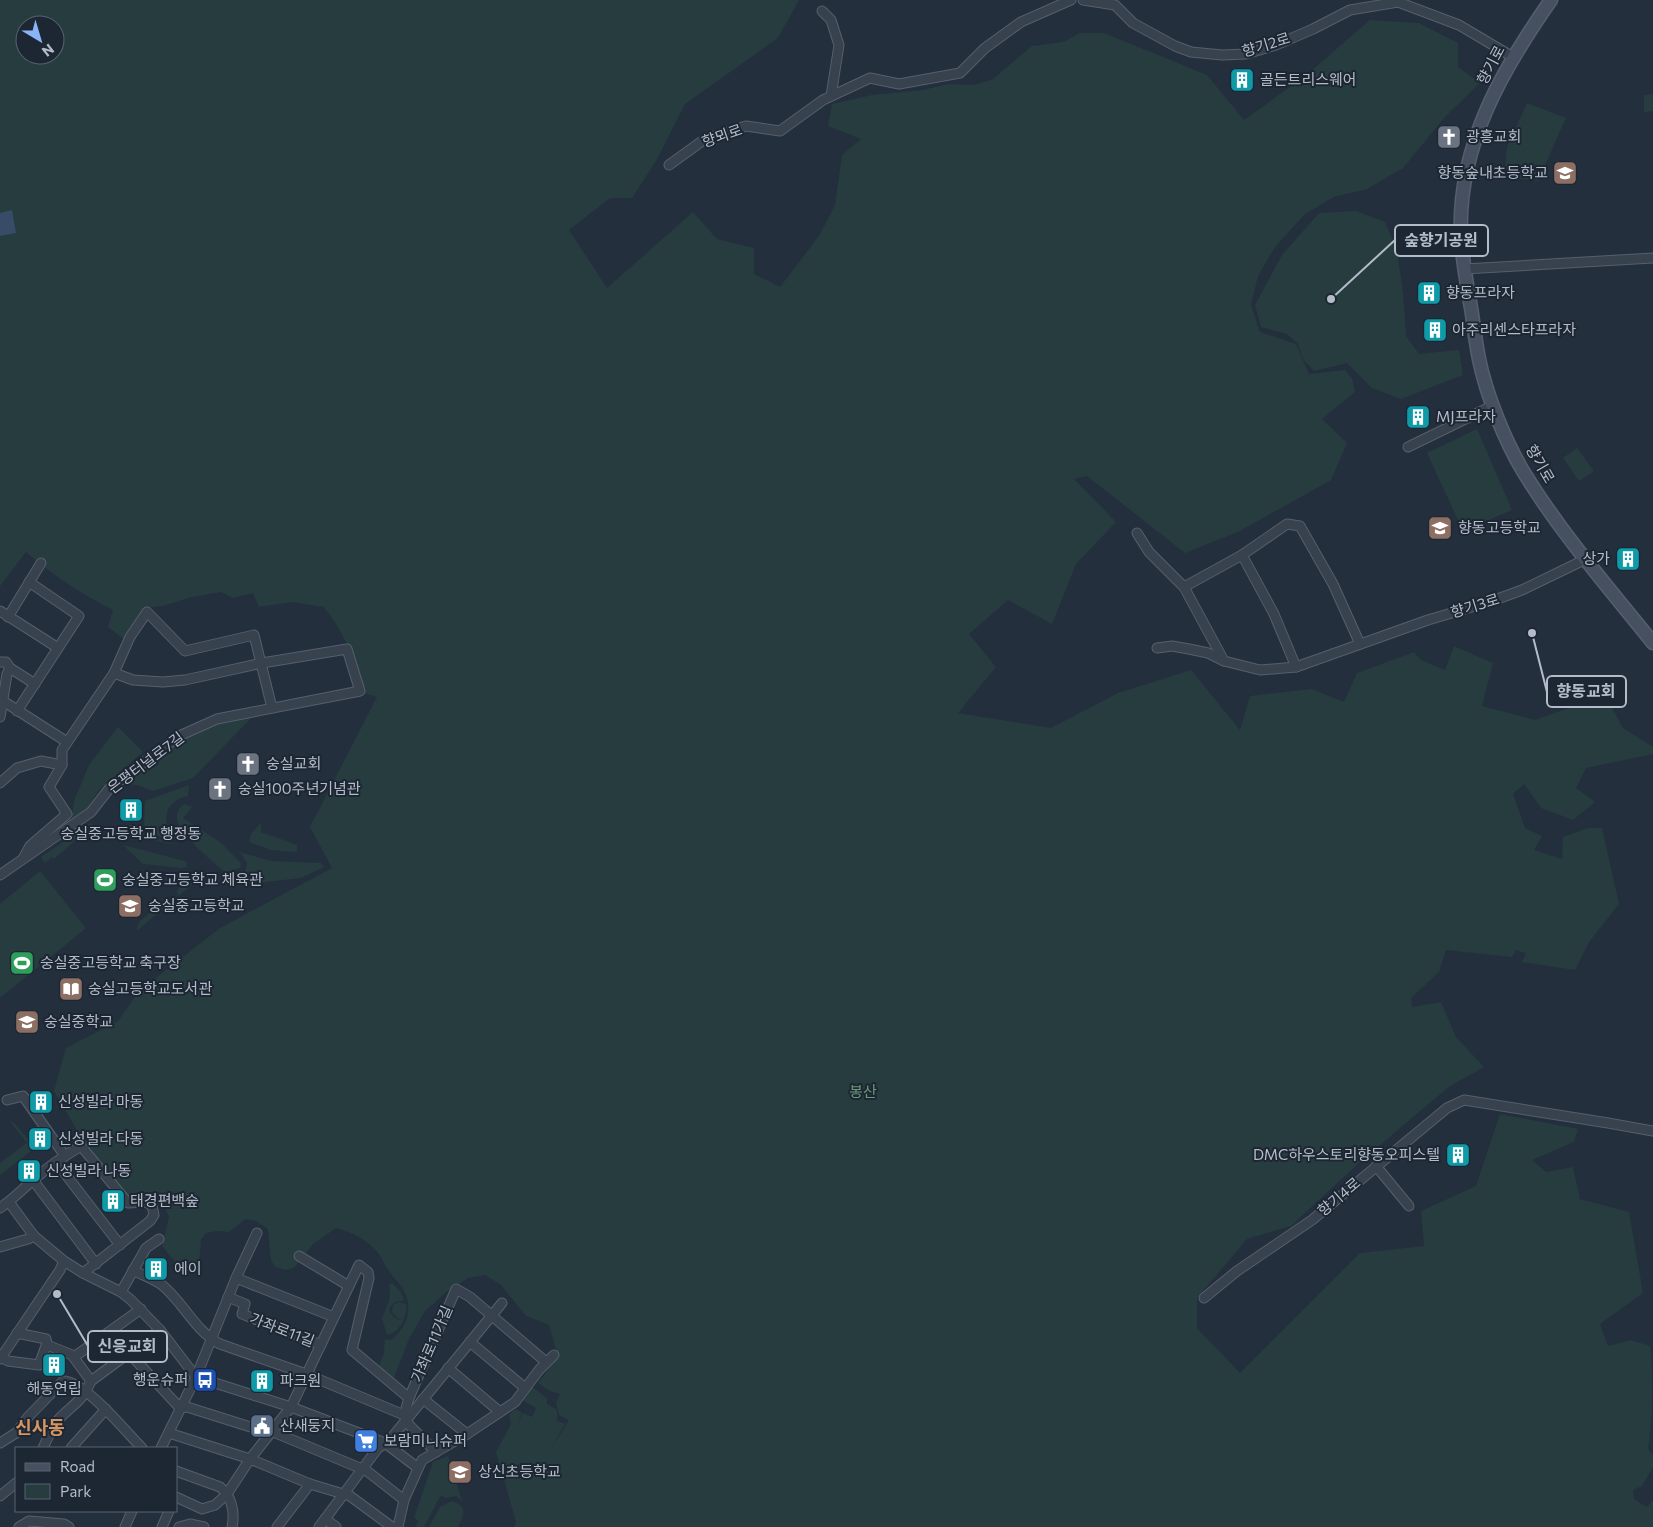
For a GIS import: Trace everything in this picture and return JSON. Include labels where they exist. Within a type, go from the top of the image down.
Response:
[{"type":"main road","name":"향기로","points":[[1551,0],[1513,57],[1489,103],[1471,151],[1463,194],[1461,235],[1464,269],[1479,360],[1492,406],[1522,469],[1546,507],[1653,643]]},
{"type":"street","name":"향뫼로","points":[[669,165],[705,139],[746,126],[780,131],[823,100],[870,78],[899,84],[960,73],[985,48],[1021,22],[1071,0]]},
{"type":"street","name":"향기2로","points":[[1083,0],[1115,2],[1134,23],[1175,46],[1191,52],[1222,55],[1246,54],[1276,45],[1350,10],[1398,1],[1459,25],[1513,57]]},
{"type":"street","points":[[822,11],[831,20],[839,45],[831,96]]},
{"type":"street","points":[[1464,269],[1653,258]]},
{"type":"street","points":[[1408,447],[1492,406]]},
{"type":"street","points":[[1184,587],[1242,555],[1287,524],[1300,526],[1332,584],[1360,644]]},
{"type":"street","points":[[1137,533],[1149,552],[1184,587],[1224,661]]},
{"type":"street","points":[[1242,555],[1274,614],[1296,667]]},
{"type":"street","name":"향기3로","points":[[1157,648],[1172,646],[1189,649],[1224,661],[1260,670],[1296,667],[1428,620],[1522,590],[1586,559]]},
{"type":"street","points":[[41,563],[4,614],[58,648]]},
{"type":"street","points":[[17,711],[79,616],[29,582]]},
{"type":"street","points":[[23,858],[30,846],[67,814],[50,786],[62,764],[62,750],[114,673],[130,637],[147,612],[185,651],[254,635],[272,708]]},
{"type":"street","name":"은평터널로7길","points":[[0,875],[91,812],[109,789],[179,736],[217,719],[360,691],[347,649],[262,663]]},
{"type":"street","points":[[0,662],[6,662],[10,668],[34,684]]},
{"type":"street","points":[[114,673],[133,680],[162,682],[185,680],[262,663]]},
{"type":"street","points":[[0,717],[7,674],[10,668]]},
{"type":"street","points":[[2,701],[67,742]]},
{"type":"street","points":[[0,784],[17,768],[41,761],[62,764]]},
{"type":"street","points":[[7,1100],[23,1096],[65,1156]]},
{"type":"street","name":"향기4로","points":[[1204,1298],[1237,1271],[1312,1220],[1447,1108],[1464,1100],[1608,1122],[1653,1131]]},
{"type":"street","points":[[0,1208],[56,1162],[81,1146],[128,1203],[145,1202],[152,1205],[154,1215],[83,1274]]},
{"type":"street","points":[[56,1162],[120,1245]]},
{"type":"street","points":[[1376,1166],[1409,1206]]},
{"type":"street","points":[[33,1180],[96,1264]]},
{"type":"street","points":[[9,1202],[34,1236],[64,1261],[83,1274],[121,1292],[141,1309],[160,1330],[196,1377],[291,1408],[385,1444],[418,1468]]},
{"type":"street","points":[[162,1447],[196,1377],[236,1278],[257,1233]]},
{"type":"street","points":[[0,1247],[34,1236]]},
{"type":"street","points":[[121,1292],[146,1248],[159,1238]]},
{"type":"street","points":[[178,1498],[202,1509],[215,1506],[227,1494],[250,1459],[291,1408],[349,1286],[299,1256]]},
{"type":"street","points":[[47,1343],[39,1365],[8,1361],[0,1358],[60,1270],[64,1261]]},
{"type":"street","name":"가좌로11가길","points":[[349,1286],[359,1265],[368,1272],[369,1278],[352,1350],[409,1398],[456,1289],[470,1298],[546,1362]]},
{"type":"street","points":[[133,1270],[161,1284],[178,1301],[198,1327],[211,1339],[220,1344],[306,1374],[405,1417],[436,1452]]},
{"type":"street","name":"가좌로11길","points":[[236,1278],[334,1317]]},
{"type":"street","name":"가좌로11길","points":[[228,1297],[245,1304],[242,1314],[321,1345]]},
{"type":"street","name":"가좌로11가길","points":[[322,1523],[378,1448],[385,1444],[405,1417],[423,1399],[502,1303]]},
{"type":"street","points":[[74,1357],[141,1309]]},
{"type":"street","points":[[44,1447],[58,1421],[81,1399],[91,1381],[160,1330]]},
{"type":"street","points":[[17,1333],[43,1338],[47,1343],[72,1355],[91,1381]]},
{"type":"street","points":[[470,1342],[525,1388]]},
{"type":"street","points":[[129,1353],[180,1408]]},
{"type":"street","points":[[398,1527],[404,1500],[422,1460],[467,1434],[515,1402],[546,1362],[554,1355]]},
{"type":"street","name":"가좌로11가길","points":[[448,1368],[500,1412]]},
{"type":"street","points":[[0,1443],[16,1432],[63,1380],[69,1381],[86,1392],[106,1409],[141,1447]]},
{"type":"street","points":[[405,1417],[409,1398]]},
{"type":"street","points":[[423,1399],[467,1434]]},
{"type":"street","points":[[180,1408],[187,1407],[271,1432],[367,1472],[404,1500]]},
{"type":"street","points":[[71,1447],[106,1409]]},
{"type":"street","points":[[169,1433],[250,1459],[310,1484],[350,1496],[392,1527]]},
{"type":"street","points":[[178,1472],[220,1486],[227,1494],[233,1510],[234,1520],[232,1527]]},
{"type":"street","points":[[1,1494],[15,1484]]},
{"type":"street","points":[[277,1527],[310,1484]]},
{"type":"street","points":[[124,1527],[132,1512]]},
{"type":"street","points":[[162,1527],[170,1512]]},
{"type":"street","points":[[19,1527],[29,1521],[64,1524],[69,1527]]},
{"type":"street","points":[[322,1523],[336,1527]]},
{"type":"street","points":[[179,1527],[190,1524],[204,1527]]},
{"type":"green space","name":"봉산","points":[[0,0],[799,0],[778,38],[685,104],[656,161],[632,198],[610,198],[569,230],[607,288],[693,212],[717,239],[754,248],[754,274],[780,287],[819,236],[835,205],[842,155],[861,139],[828,126],[832,104],[872,95],[923,90],[948,84],[974,85],[993,79],[1032,46],[1063,42],[1080,33],[1104,33],[1207,75],[1244,120],[1304,77],[1370,20],[1419,23],[1458,43],[1458,67],[1480,83],[1445,117],[1403,168],[1367,189],[1334,197],[1305,214],[1275,247],[1258,276],[1251,305],[1260,332],[1296,344],[1309,374],[1345,370],[1352,379],[1355,392],[1322,419],[1347,443],[1331,480],[1240,531],[1185,553],[1087,476],[1074,479],[1116,522],[1076,564],[1052,624],[1008,600],[969,634],[996,667],[958,713],[1051,728],[1118,693],[1191,670],[1240,730],[1250,696],[1312,689],[1344,702],[1357,673],[1414,652],[1421,660],[1445,670],[1454,646],[1493,663],[1482,706],[1535,720],[1605,695],[1623,728],[1653,747],[1653,754],[1586,768],[1576,788],[1595,802],[1573,820],[1541,808],[1524,784],[1513,794],[1525,828],[1542,836],[1534,850],[1562,859],[1563,837],[1588,828],[1602,828],[1619,904],[1589,942],[1575,970],[1522,962],[1526,953],[1516,950],[1512,957],[1446,950],[1439,972],[1411,998],[1412,1007],[1441,1002],[1456,1037],[1484,1067],[1450,1086],[1361,1161],[1291,1226],[1247,1239],[1197,1298],[1197,1328],[1240,1373],[1360,1253],[1424,1246],[1421,1211],[1476,1186],[1500,1114],[1578,1129],[1574,1142],[1532,1160],[1546,1172],[1573,1167],[1580,1199],[1629,1212],[1643,1293],[1600,1324],[1608,1346],[1631,1340],[1650,1346],[1652,1398],[1648,1449],[1653,1455],[1653,1467],[1642,1486],[1633,1490],[1634,1499],[1647,1507],[1653,1500],[1653,1527],[514,1527],[516,1522],[496,1452],[511,1424],[509,1414],[516,1409],[522,1413],[517,1425],[523,1413],[532,1417],[536,1408],[522,1400],[532,1387],[547,1398],[547,1404],[556,1409],[558,1415],[556,1420],[565,1424],[550,1450],[569,1420],[559,1415],[556,1403],[560,1394],[548,1390],[538,1383],[558,1357],[549,1325],[526,1316],[500,1284],[485,1275],[468,1278],[445,1293],[425,1311],[409,1339],[393,1380],[378,1368],[384,1353],[385,1339],[391,1340],[401,1330],[407,1317],[408,1303],[403,1289],[372,1246],[350,1232],[336,1228],[313,1244],[294,1268],[285,1270],[276,1267],[271,1261],[268,1229],[256,1221],[245,1219],[229,1232],[217,1231],[206,1233],[201,1239],[199,1264],[194,1274],[182,1270],[162,1246],[169,1217],[164,1204],[145,1197],[129,1197],[85,1144],[54,1091],[66,1048],[118,1021],[139,991],[220,928],[332,868],[310,827],[377,697],[363,693],[350,650],[338,627],[324,607],[292,602],[259,607],[253,593],[233,598],[221,592],[192,597],[163,606],[144,608],[125,640],[108,627],[113,610],[68,584],[26,552],[0,586]]},
{"type":"green space","points":[[1653,94],[1653,111],[1644,112],[1644,95]]},
{"type":"green space","points":[[1527,103],[1566,118],[1538,181],[1504,177],[1507,147]]},
{"type":"green space","points":[[1356,211],[1385,222],[1397,250],[1406,336],[1419,354],[1459,350],[1463,375],[1401,399],[1372,388],[1347,363],[1314,371],[1303,359],[1298,344],[1287,334],[1261,327],[1255,305],[1282,255],[1319,213]]},
{"type":"green space","points":[[1477,429],[1512,510],[1463,531],[1427,453]]},
{"type":"green space","points":[[1577,448],[1594,471],[1579,481],[1563,458]]},
{"type":"green space","points":[[255,714],[193,778],[153,791],[138,785],[120,784],[179,739],[220,720]]},
{"type":"green space","points":[[118,727],[143,752],[99,790],[86,810],[71,822],[74,801],[89,765]]},
{"type":"green space","points":[[189,785],[188,796],[178,799],[168,808],[166,823],[181,840],[157,836],[144,828],[145,801]]},
{"type":"green space","points":[[184,804],[192,807],[183,818],[220,842],[241,863],[240,868],[227,874],[183,832],[177,816]]},
{"type":"green space","points":[[91,823],[93,825],[54,859],[52,857],[45,863],[41,857]]},
{"type":"green space","points":[[261,823],[261,832],[297,845],[297,852],[271,850],[249,842],[251,834]]},
{"type":"green space","points":[[134,825],[144,835],[183,846],[126,835],[117,826]]},
{"type":"green space","points":[[123,845],[185,861],[187,867],[143,864]]},
{"type":"green space","points":[[240,852],[271,861],[321,863],[324,867],[301,878],[238,885],[231,880],[245,873],[247,863]]},
{"type":"green space","points":[[202,869],[206,873],[178,896],[177,891],[179,887]]},
{"type":"green space","name":"숭실중고등학교 축구장","points":[[40,871],[86,928],[0,998],[0,904]]},
{"type":"green space","points":[[160,904],[165,904],[166,906],[138,930],[137,927],[140,921]]},
{"type":"green space","points":[[8,1119],[16,1125],[35,1148],[0,1175],[0,1163],[27,1143]]},
{"type":"green space","points":[[392,1283],[401,1292],[404,1301],[399,1301],[393,1304],[389,1309],[396,1318],[402,1320],[392,1312],[393,1305],[399,1302],[406,1304],[406,1313],[396,1331],[387,1335],[382,1318],[389,1298],[389,1285]]},
{"type":"green space","points":[[448,1456],[462,1501],[456,1496],[446,1498],[441,1495],[424,1527],[416,1527],[418,1520],[414,1518],[433,1462]]},
{"type":"green space","points":[[452,1501],[463,1509],[462,1519],[458,1527],[429,1527],[440,1507]]},
{"type":"water","points":[[12,210],[16,233],[0,236],[0,213]]},
{"type":"place","name":"골든트리스웨어","points":[[1242,80]]},
{"type":"place","name":"광흥교회","points":[[1449,137]]},
{"type":"place","name":"향동숲내초등학교","points":[[1565,173]]},
{"type":"place","name":"향동프라자","points":[[1429,293]]},
{"type":"place","name":"숲향기공원","points":[[1331,299]]},
{"type":"place","name":"아주리센스타프라자","points":[[1435,330]]},
{"type":"place","name":"MJ프라자","points":[[1418,417]]},
{"type":"place","name":"향동고등학교","points":[[1440,528]]},
{"type":"place","name":"상가","points":[[1628,559]]},
{"type":"place","name":"향동교회","points":[[1532,633]]},
{"type":"place","name":"숭실교회","points":[[248,764]]},
{"type":"place","name":"숭실100주년기념관","points":[[220,789]]},
{"type":"place","name":"숭실중고등학교 행정동","points":[[131,810]]},
{"type":"place","name":"숭실중고등학교 체육관","points":[[105,880]]},
{"type":"place","name":"숭실중고등학교","points":[[130,906]]},
{"type":"place","name":"숭실중고등학교 축구장","points":[[22,963]]},
{"type":"place","name":"숭실고등학교도서관","points":[[71,989]]},
{"type":"place","name":"숭실중학교","points":[[27,1022]]},
{"type":"place","name":"신성빌라 마동","points":[[41,1102]]},
{"type":"place","name":"신성빌라 다동","points":[[40,1139]]},
{"type":"place","name":"DMC하우스토리향동오피스텔","points":[[1458,1155]]},
{"type":"place","name":"신성빌라 나동","points":[[29,1171]]},
{"type":"place","name":"태경편백숲","points":[[113,1201]]},
{"type":"place","name":"에이","points":[[156,1269]]},
{"type":"place","name":"신응교회","points":[[57,1294]]},
{"type":"place","name":"해동연립","points":[[54,1365]]},
{"type":"place","name":"행운슈퍼","points":[[205,1380]]},
{"type":"place","name":"파크원","points":[[262,1381]]},
{"type":"place","name":"산새둥지","points":[[262,1426]]},
{"type":"place","name":"보람미니슈퍼","points":[[366,1441]]},
{"type":"place","name":"상신초등학교","points":[[460,1472]]},
{"type":"district","name":"신사동","points":[[40,1428]]}]
